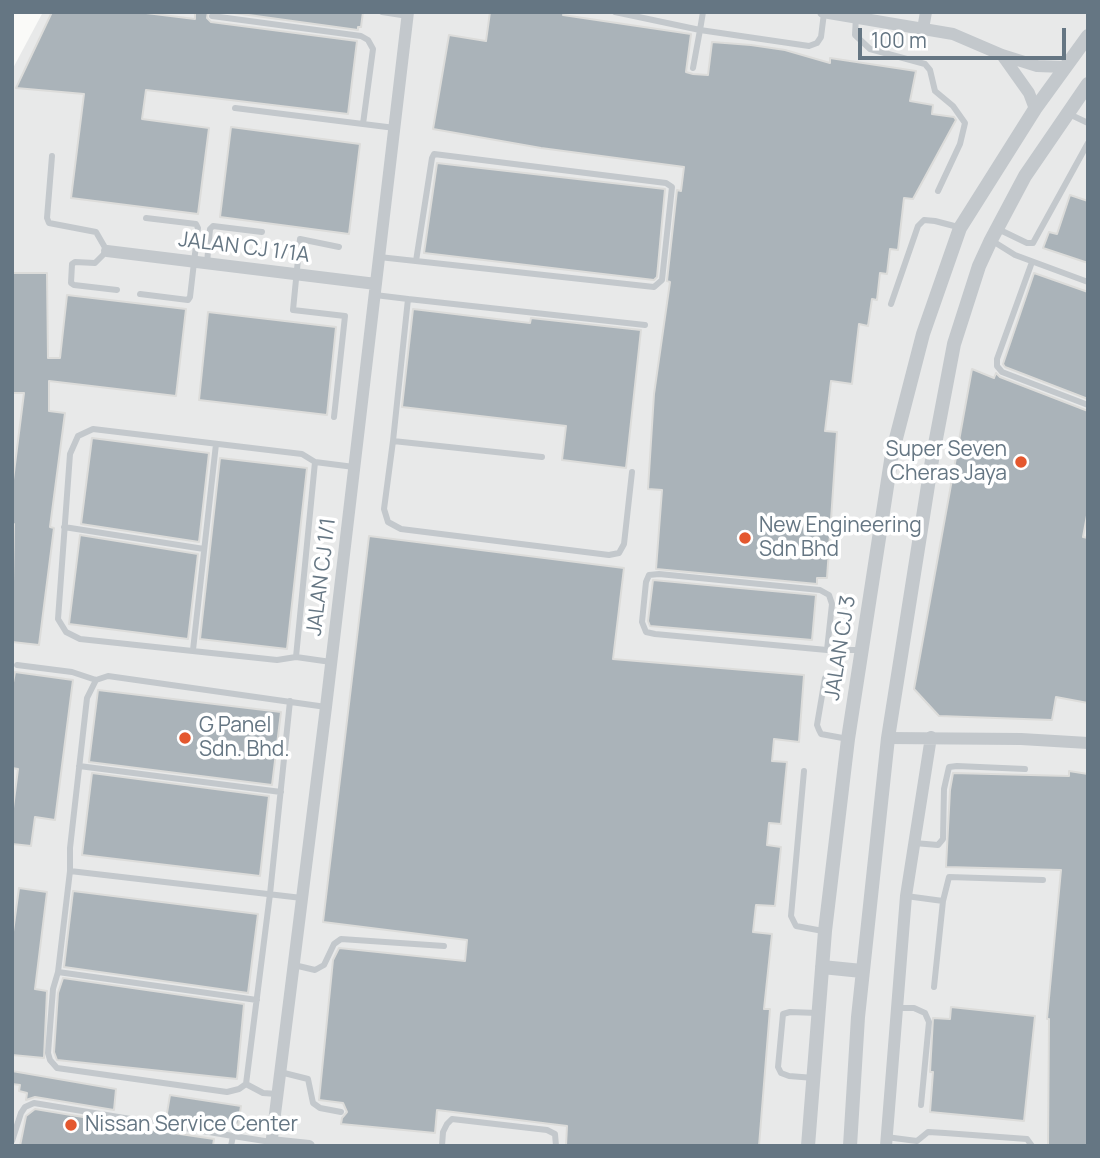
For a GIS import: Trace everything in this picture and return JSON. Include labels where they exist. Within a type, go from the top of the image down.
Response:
[{"type":"street","points":[[824,12],[953,34],[1002,55],[1037,66],[1065,67]]},
{"type":"street","points":[[923,29],[926,12]]},
{"type":"street","name":"JALAN CJ 1/1","points":[[271,1144],[408,14]]},
{"type":"street","name":"JALAN CJ 3","points":[[808,1146],[825,931],[848,739],[891,454],[923,334],[960,228],[1035,108],[1088,36]]},
{"type":"street","points":[[1002,55],[1029,93],[1035,108]]},
{"type":"street","points":[[850,1146],[862,971],[888,737],[932,460],[954,344],[979,267],[994,235],[1025,176],[1088,84]]},
{"type":"street","name":"JALAN CJ 1/1A","points":[[107,251],[297,274],[376,290]]},
{"type":"street","points":[[888,737],[1088,743]]},
{"type":"street","points":[[886,1141],[906,896],[931,737]]},
{"type":"street","points":[[822,967],[862,971]]},
{"type":"street","points":[[271,1144],[309,1146]]},
{"type":"lane","points":[[382,12],[408,14]]},
{"type":"lane","points":[[615,12],[701,30],[808,46],[817,43],[821,37],[824,12]]},
{"type":"lane","points":[[694,68],[703,12]]},
{"type":"lane","points":[[212,16],[361,36],[368,40],[373,49],[363,124]]},
{"type":"lane","points":[[856,17],[855,35],[870,50],[925,64],[930,70],[936,92],[953,106],[965,123],[960,144],[938,191]]},
{"type":"lane","points":[[235,108],[395,128]]},
{"type":"lane","points":[[1067,113],[1088,123]]},
{"type":"lane","points":[[994,235],[1033,243],[1088,143]]},
{"type":"lane","points":[[379,257],[654,287],[662,280],[673,187],[666,183],[434,154],[416,261]]},
{"type":"lane","points":[[52,156],[47,218],[49,222],[96,232],[107,251],[95,263],[72,264],[71,283],[117,290]]},
{"type":"lane","points":[[146,218],[196,225],[200,262]]},
{"type":"lane","points":[[891,304],[918,226],[924,220],[960,228]]},
{"type":"lane","points":[[140,293],[188,300],[213,226],[262,232]]},
{"type":"lane","points":[[994,235],[1015,255],[1088,282]]},
{"type":"lane","points":[[334,417],[345,316],[293,310],[300,239],[339,247]]},
{"type":"lane","points":[[1032,262],[997,359],[997,366],[1002,372],[1088,405]]},
{"type":"lane","points":[[376,290],[408,299],[645,325]]},
{"type":"lane","points":[[408,299],[384,509],[388,522],[401,529],[609,555],[620,553],[624,544],[632,472]]},
{"type":"lane","points":[[331,662],[296,657],[277,660],[80,639],[66,632],[58,620],[70,454],[78,436],[93,429],[302,454],[315,462],[354,467]]},
{"type":"lane","points":[[393,441],[542,457]]},
{"type":"lane","points":[[193,650],[216,444]]},
{"type":"lane","points":[[296,657],[315,462]]},
{"type":"lane","points":[[64,527],[204,549]]},
{"type":"lane","points":[[827,650],[832,604],[829,595],[820,590],[659,574],[649,575],[646,582],[642,622],[646,632],[827,650],[862,650]]},
{"type":"lane","points":[[17,665],[72,672],[96,680],[108,676],[326,707]]},
{"type":"lane","points":[[825,678],[817,725],[821,734],[848,739]]},
{"type":"lane","points":[[96,680],[87,698],[48,1054],[57,1068],[227,1092],[246,1084],[270,894],[290,701]]},
{"type":"lane","points":[[79,766],[281,792]]},
{"type":"lane","points":[[914,843],[938,845],[943,839],[944,789],[949,767],[1025,769]]},
{"type":"lane","points":[[804,771],[791,916],[796,926],[825,931]]},
{"type":"lane","points":[[70,871],[302,898]]},
{"type":"lane","points":[[934,987],[943,901],[949,877],[1043,880]]},
{"type":"lane","points":[[906,896],[943,901]]},
{"type":"lane","points":[[294,965],[315,970],[324,965],[334,944],[341,939],[444,946]]},
{"type":"lane","points":[[58,972],[257,1000]]},
{"type":"lane","points":[[896,1008],[914,1008],[925,1013],[929,1022],[922,1105]]},
{"type":"lane","points":[[814,1078],[781,1073],[778,1067],[781,1020],[783,1014],[790,1012],[819,1013]]},
{"type":"lane","points":[[280,1072],[308,1079],[313,1103],[320,1108],[341,1112]]},
{"type":"lane","points":[[246,1084],[263,1093],[277,1094]]},
{"type":"lane","points":[[12,1141],[25,1107],[34,1104],[271,1144]]},
{"type":"lane","points":[[442,1146],[443,1132],[452,1119],[547,1130],[555,1134],[556,1146]]},
{"type":"lane","points":[[886,1141],[916,1143],[928,1132],[1027,1139],[1032,1146]]},
{"type":"lane","points":[[231,1146],[233,1136]]},
{"type":"shaded area","points":[[43,12],[1088,12],[1088,1146],[12,1146],[12,70]]},
{"type":"building","points":[[52,12],[138,12],[195,19],[195,12],[208,12],[207,18],[211,22],[357,41],[348,114],[146,90],[142,119],[209,128],[198,214],[71,198],[84,94],[16,88]]},
{"type":"building","points":[[227,12],[363,12],[358,30]]},
{"type":"building","points":[[490,12],[564,12],[563,15],[691,34],[686,72],[693,74],[708,75],[712,42],[785,50],[830,63],[830,58],[916,71],[910,101],[933,105],[932,114],[954,117],[956,120],[913,199],[904,198],[898,250],[890,249],[887,274],[880,273],[877,300],[872,299],[868,326],[859,324],[852,384],[831,381],[825,431],[837,432],[827,578],[817,578],[817,584],[656,569],[662,490],[648,489],[654,394],[670,282],[667,281],[677,190],[681,191],[684,167],[541,148],[433,129],[449,35],[486,41]]},
{"type":"building","points":[[231,127],[360,144],[349,234],[220,217]]},
{"type":"building","points":[[437,163],[665,189],[657,277],[654,280],[424,253]]},
{"type":"building","points":[[1070,195],[1088,201],[1088,263],[1043,248],[1049,232],[1057,234]]},
{"type":"building","points":[[12,273],[47,273],[48,358],[60,358],[67,295],[186,309],[176,396],[49,381],[49,411],[65,413],[50,527],[54,528],[39,645],[12,642],[12,488],[24,393],[12,393]]},
{"type":"building","points":[[1034,273],[1088,292],[1088,399],[1003,364]]},
{"type":"building","points":[[413,309],[530,323],[531,318],[641,330],[626,468],[562,460],[566,426],[402,407]]},
{"type":"building","points":[[208,312],[336,327],[327,415],[199,400]]},
{"type":"building","points":[[972,369],[994,378],[996,373],[1000,377],[1088,411],[1088,510],[1083,537],[1088,538],[1088,703],[1056,697],[1052,720],[939,716],[914,689]]},
{"type":"building","points":[[92,438],[209,453],[199,542],[81,524]]},
{"type":"building","points":[[220,458],[307,468],[287,649],[200,639]]},
{"type":"building","points":[[80,535],[198,554],[188,639],[69,624]]},
{"type":"building","points":[[369,536],[624,568],[613,659],[804,675],[799,742],[774,739],[772,761],[787,762],[781,824],[769,823],[767,845],[781,847],[775,906],[756,905],[753,932],[772,934],[764,1009],[770,1009],[759,1146],[566,1146],[567,1126],[437,1110],[435,1133],[341,1124],[347,1112],[343,1103],[319,1100],[333,960],[339,948],[465,961],[467,940],[323,922]]},
{"type":"building","points":[[653,580],[816,595],[812,640],[650,626],[648,621]]},
{"type":"building","points":[[15,672],[73,680],[55,820],[35,817],[31,846],[12,844],[12,816],[18,769],[12,768],[12,688]]},
{"type":"building","name":"G Panel Sdn. Bhd.","points":[[98,690],[281,712],[272,785],[89,762]]},
{"type":"building","points":[[1069,771],[1088,774],[1088,1146],[1048,1146],[1047,1019],[1061,870],[946,867],[950,790],[953,773],[1069,776]]},
{"type":"building","points":[[92,773],[269,796],[260,876],[82,855]]},
{"type":"building","points":[[19,888],[47,892],[35,989],[47,991],[44,1058],[12,1055],[12,939]]},
{"type":"building","points":[[73,891],[258,914],[248,993],[64,967]]},
{"type":"building","points":[[63,978],[244,1004],[237,1079],[57,1060],[54,1052],[58,993]]},
{"type":"building","points":[[951,1007],[1035,1016],[1024,1121],[930,1112],[933,1018],[950,1019]]},
{"type":"building","points":[[12,1071],[116,1089],[114,1110],[35,1097],[26,1100],[27,1093],[19,1091],[20,1085],[12,1084]]},
{"type":"building","points":[[170,1095],[241,1106],[238,1125],[216,1121],[215,1127],[166,1119]]},
{"type":"building","name":"Nissan Service Center","points":[[35,1109],[214,1139],[213,1146],[20,1146],[26,1116]]},
{"type":"place","name":"Super Seven Cheras Jaya","points":[[1021,462]]},
{"type":"place","name":"New Engineering Sdn Bhd","points":[[745,538]]},
{"type":"place","name":"G Panel Sdn. Bhd.","points":[[185,738]]},
{"type":"place","name":"Nissan Service Center","points":[[71,1125]]}]
